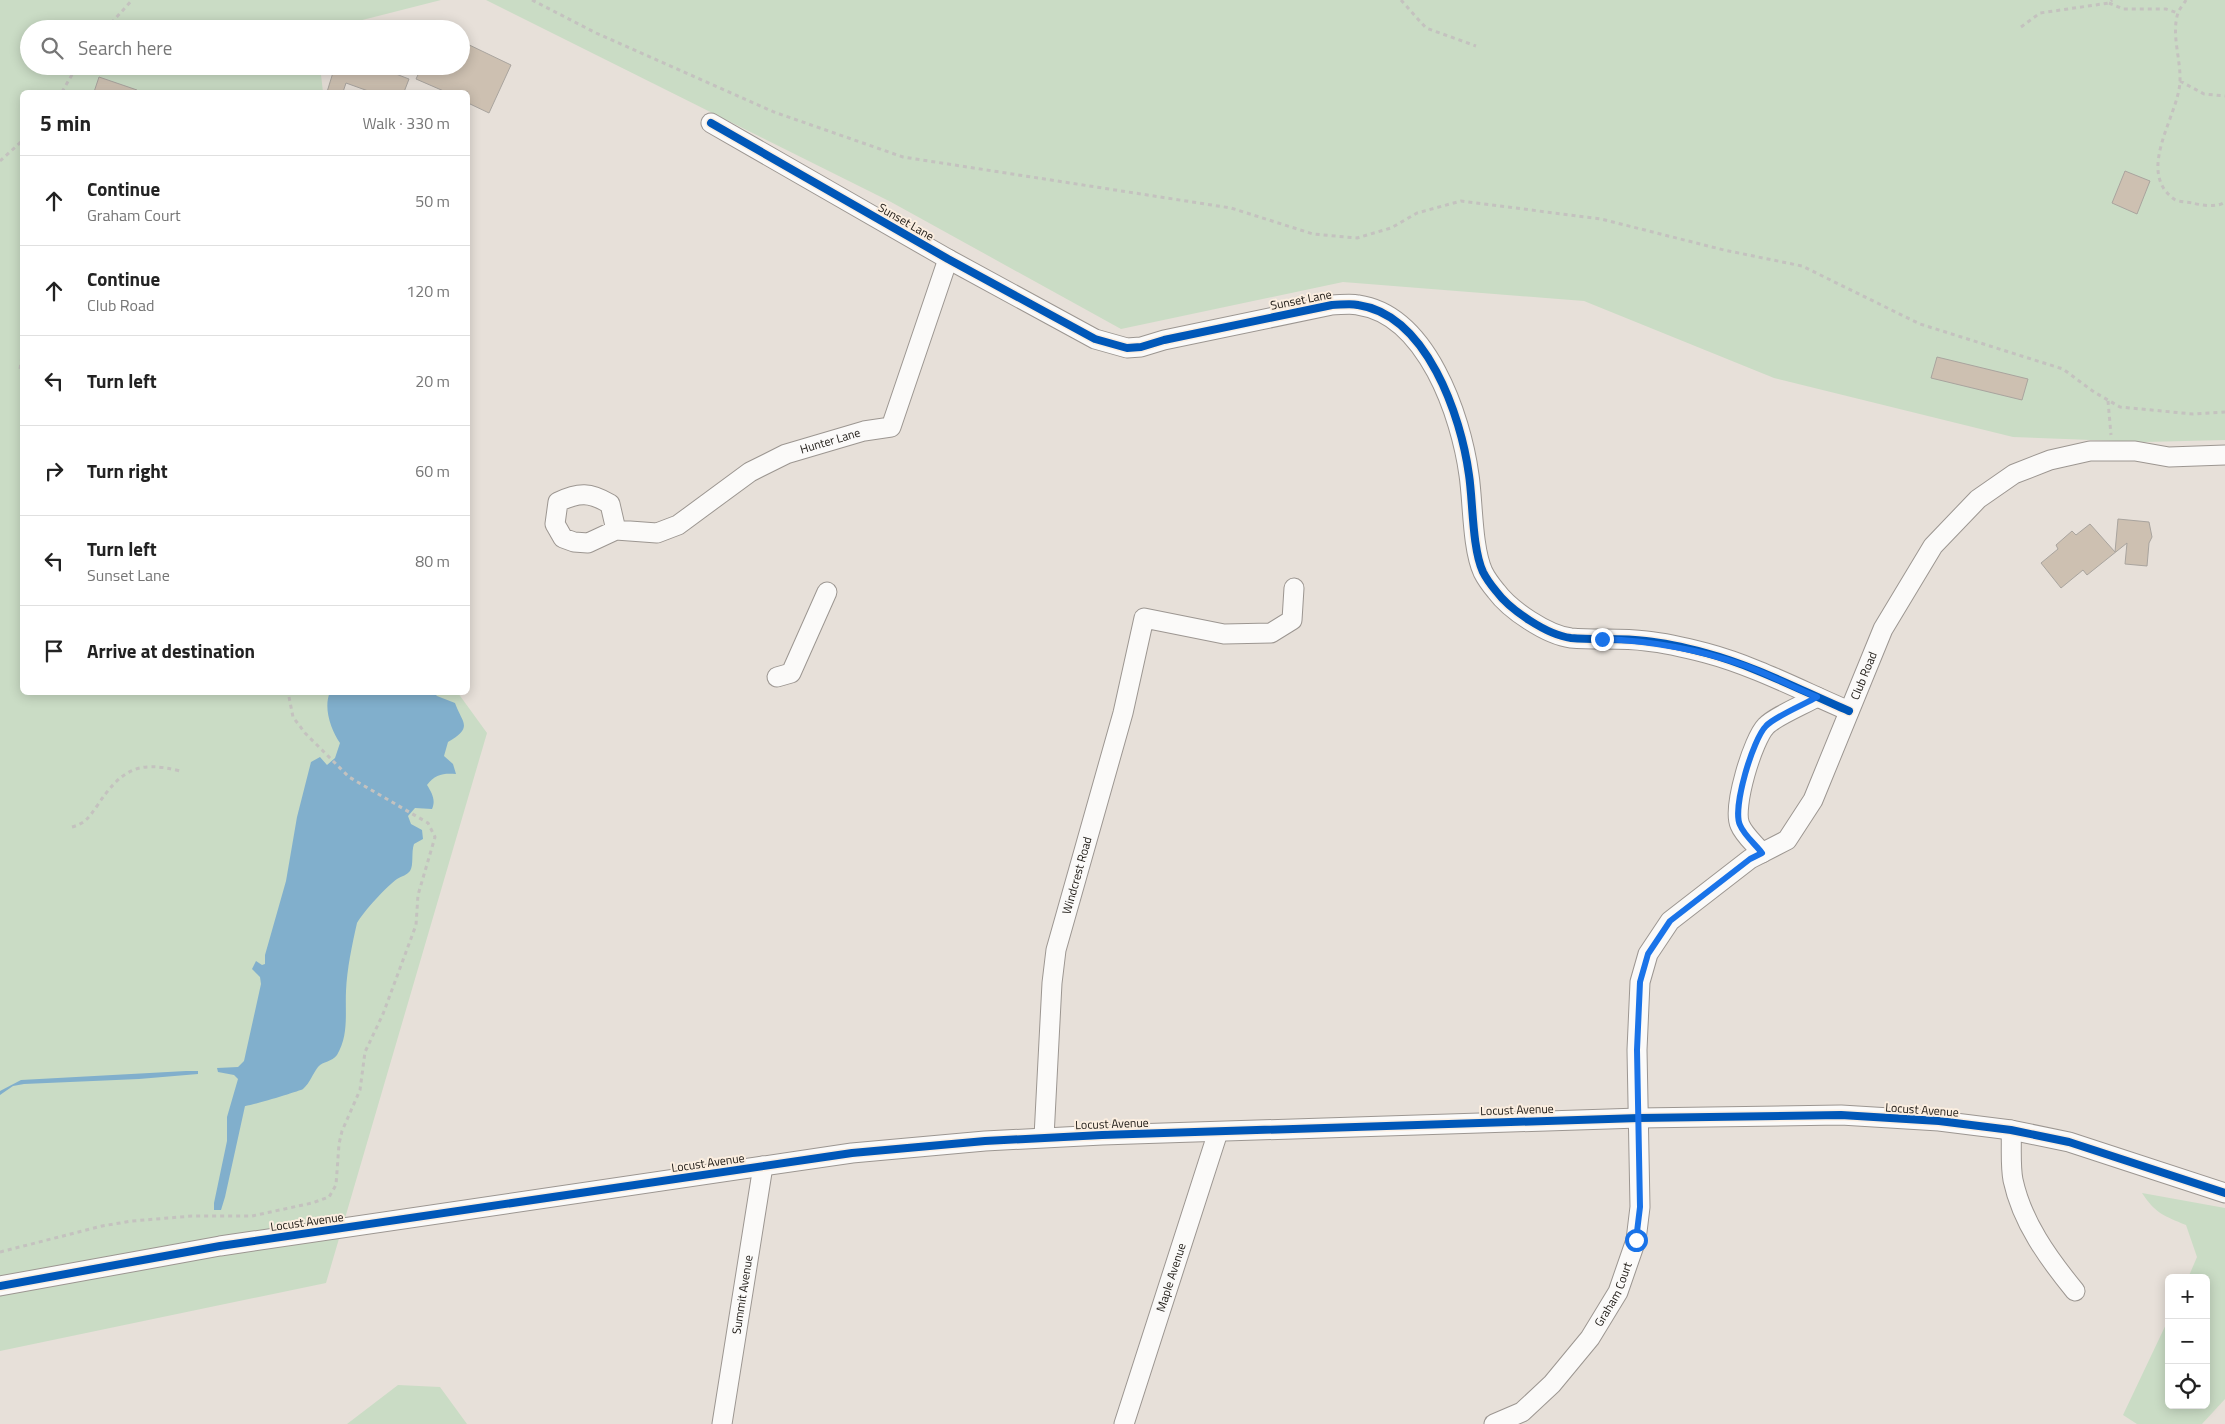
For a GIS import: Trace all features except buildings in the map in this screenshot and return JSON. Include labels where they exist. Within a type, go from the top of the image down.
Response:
[{"type":"street","name":"Sunset Lane","points":[[711,123],[948,259],[1095,339],[1127,348],[1141,347],[1164,340],[1332,305],[1358,305],[1381,312],[1400,325],[1432,360],[1444,385],[1461,435],[1469,474],[1477,543],[1483,571],[1512,608],[1542,627],[1568,638],[1647,641],[1706,653],[1747,666],[1849,711]]},
{"type":"street","name":"Hunter Lane","points":[[616,530],[657,533],[664,531],[678,525],[750,472],[786,454],[864,431],[892,427],[948,259]]},
{"type":"street","name":"Club Road","points":[[1639,1118],[1637,1050],[1640,982],[1648,954],[1670,921],[1750,859],[1787,840],[1813,800],[1883,629],[1933,546],[1978,499],[2014,474],[2050,460],[2090,451],[2135,451],[2169,457],[2225,455]]},
{"type":"street","name":"Windcrest Road","points":[[1044,1137],[1052,983],[1056,950],[1123,713],[1144,618],[1224,634],[1271,634],[1292,620],[1294,588]]},
{"type":"street","points":[[778,677],[791,673],[826,592]]},
{"type":"street","points":[[1762,853],[1740,826],[1737,814],[1739,794],[1751,759],[1765,726],[1817,697]]},
{"type":"street","name":"Locust Avenue","points":[[0,1286],[220,1246],[763,1166],[920,1146],[1044,1137],[1639,1118],[1841,1116],[1939,1121],[2011,1130],[2068,1142],[2225,1193]]},
{"type":"street","name":"Graham Court","points":[[1494,1424],[1522,1412],[1552,1384],[1590,1338],[1618,1292],[1636,1240],[1639,1215],[1639,1118]]},
{"type":"street","points":[[2011,1130],[2013,1179],[2026,1217],[2049,1259],[2075,1291]]},
{"type":"street","name":"Maple Avenue","points":[[1124,1424],[1218,1132]]},
{"type":"street","name":"Summit Avenue","points":[[722,1424],[763,1166]]},
{"type":"path","points":[[114,20],[132,0]]},
{"type":"path","points":[[532,0],[596,33],[774,112],[903,157],[1231,208],[1314,234],[1357,238],[1391,228],[1417,213],[1461,201],[1602,219],[1724,250],[1802,266],[1920,324],[2063,369],[2120,407],[2193,414],[2225,412]]},
{"type":"path","points":[[1401,0],[1426,28],[1476,46]]},
{"type":"path","points":[[2186,0],[2178,13],[2177,54],[2180,81],[2177,102],[2160,147],[2158,168],[2163,187],[2174,200],[2199,205],[2221,205],[2225,202]]},
{"type":"path","points":[[2021,27],[2040,13],[2111,1],[2123,9],[2166,9],[2178,13]]},
{"type":"path","points":[[63,90],[72,75]]},
{"type":"path","points":[[2180,81],[2204,94],[2225,96]]},
{"type":"path","points":[[0,162],[20,142]]},
{"type":"path","points":[[2108,400],[2113,451]]},
{"type":"path","points":[[0,1252],[125,1222],[192,1216],[252,1216],[312,1203],[329,1197],[336,1185],[339,1144],[342,1131],[360,1090],[365,1052],[378,1026],[416,926],[418,895],[435,837],[428,823],[349,777],[305,733],[293,717],[289,695]]},
{"type":"path","points":[[72,828],[85,824],[111,786],[134,768],[149,765],[180,771]]},
{"type":"green space","points":[[0,0],[441,0],[362,20],[20,20],[20,75],[321,75],[323,90],[20,90],[20,695],[459,695],[487,733],[326,1283],[0,1351]]},
{"type":"green space","points":[[486,0],[2225,0],[2225,440],[2145,442],[2013,437],[1774,378],[1584,301],[1343,282],[1121,329],[891,202]]},
{"type":"green space","points":[[2142,1193],[2225,1208],[2225,1399],[2202,1424],[2137,1424],[2123,1415],[2165,1326],[2165,1409],[2210,1409],[2210,1274],[2190,1274],[2197,1257],[2186,1225],[2161,1213],[2151,1205]]},
{"type":"green space","points":[[398,1385],[440,1387],[467,1424],[347,1424]]},
{"type":"water","points":[[329,695],[436,695],[455,703],[464,724],[461,732],[448,742],[444,756],[453,764],[456,774],[440,775],[433,778],[427,785],[432,794],[432,809],[415,808],[408,816],[411,824],[422,830],[423,839],[414,844],[410,871],[387,887],[357,923],[347,974],[345,1032],[337,1055],[318,1067],[303,1089],[245,1106],[225,1197],[221,1210],[214,1210],[227,1141],[227,1117],[238,1079],[234,1075],[218,1072],[217,1068],[238,1067],[244,1061],[261,984],[260,977],[252,969],[256,961],[262,965],[265,964],[265,955],[286,881],[297,817],[311,762],[320,757],[327,765],[335,758],[340,743],[329,719]]},
{"type":"water","points":[[198,1071],[198,1074],[139,1079],[24,1084],[13,1086],[0,1095],[0,1091],[21,1080]]},
{"type":"cycle path","points":[[711,123],[948,259],[1095,339],[1127,348],[1141,347],[1164,340],[1332,305],[1355,304],[1382,313],[1403,327],[1421,348],[1449,398],[1465,451],[1479,562],[1489,582],[1510,606],[1540,627],[1561,636],[1654,642],[1724,658],[1849,711]]},
{"type":"cycle path","points":[[0,1286],[220,1246],[852,1153],[985,1141],[1102,1135],[1639,1118],[1841,1115],[1939,1121],[2011,1130],[2069,1142],[2225,1193]]},
{"type":"route","points":[[1602,639],[1647,641],[1706,653],[1747,666],[1817,697],[1765,726],[1751,759],[1739,794],[1737,814],[1740,826],[1762,853],[1750,859],[1670,921],[1648,954],[1640,982],[1637,1050],[1640,1207],[1636,1240]]}]
